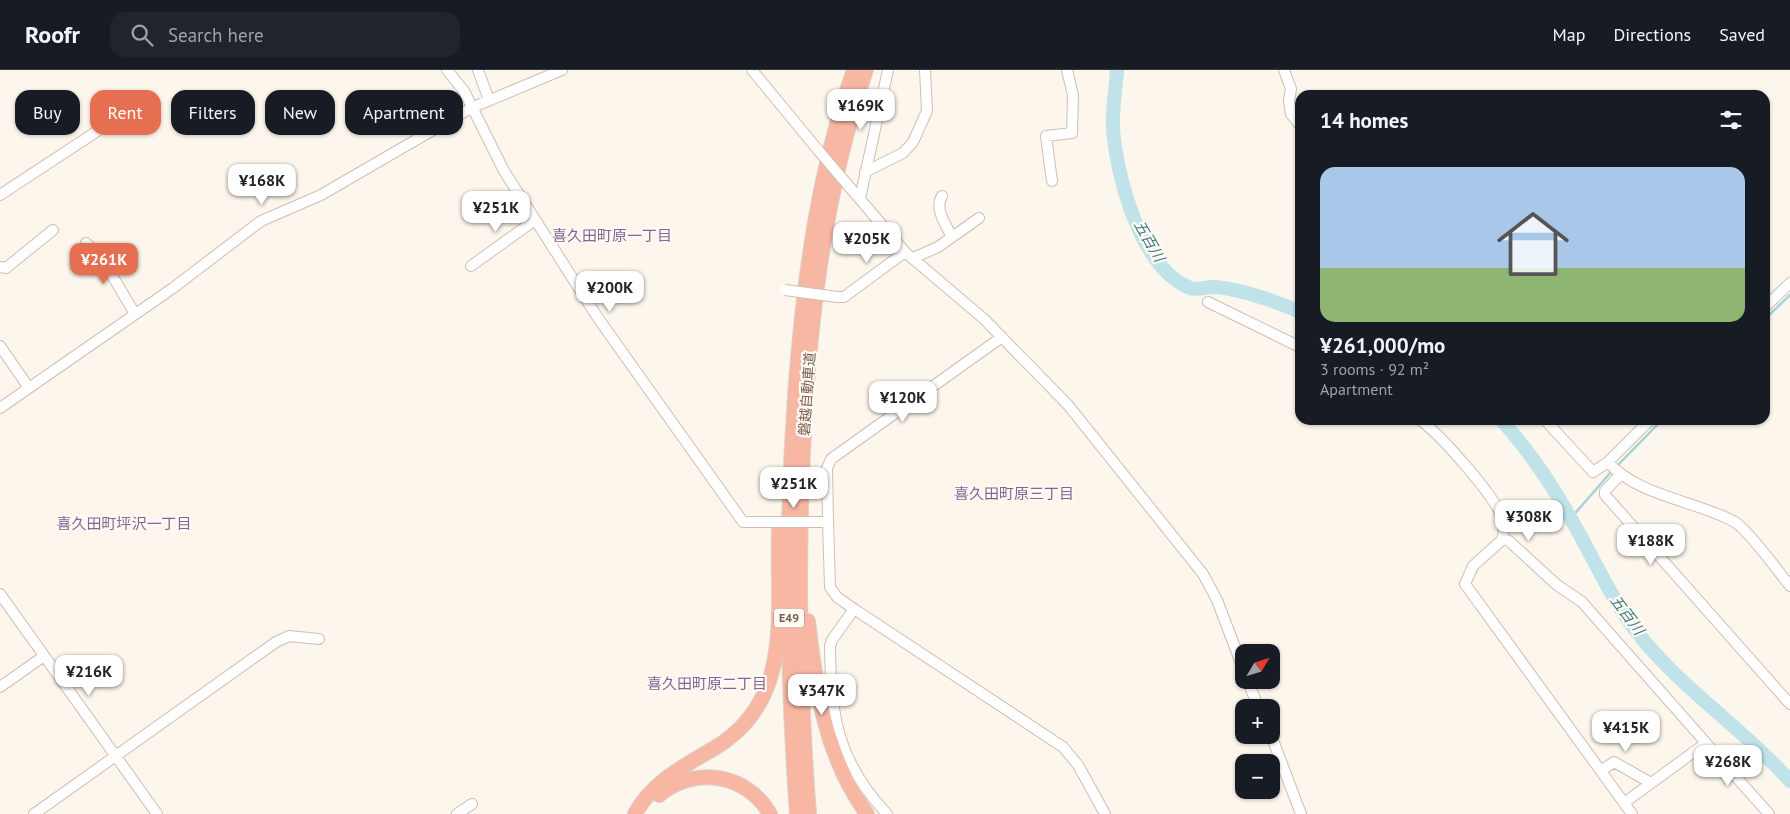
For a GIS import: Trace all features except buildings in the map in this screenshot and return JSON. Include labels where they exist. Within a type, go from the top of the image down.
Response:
[{"type":"highway","name":"磐越自動車道","points":[[797,814],[790,679],[788,561],[793,421],[802,312],[811,244],[830,148],[854,70]]},
{"type":"highway","name":"磐越自動車道","points":[[809,814],[801,642],[802,488],[810,351],[822,248],[834,182],[866,70]]},
{"type":"highway","points":[[635,814],[644,799],[664,780],[719,746],[740,729],[757,710],[768,687],[776,660],[780,498],[793,421]]},
{"type":"highway","points":[[802,488],[808,622],[818,698],[836,759],[850,788],[867,814]]},
{"type":"highway","points":[[645,814],[654,801],[669,788],[689,779],[712,777],[743,786],[761,801],[770,814]]},
{"type":"street","points":[[447,70],[458,82],[504,171],[598,318],[743,522],[825,521]]},
{"type":"street","points":[[478,70],[489,100]]},
{"type":"street","points":[[0,408],[135,314],[261,221],[321,195],[471,108],[562,70]]},
{"type":"street","points":[[752,70],[909,255],[1002,337],[1068,405],[1203,574],[1217,600],[1235,647]]},
{"type":"street","points":[[860,198],[888,70]]},
{"type":"street","points":[[865,172],[903,153],[913,142],[927,111],[925,70]]},
{"type":"street","points":[[1052,181],[1046,136],[1072,133],[1073,95],[1067,70]]},
{"type":"street","points":[[1284,70],[1291,89],[1290,110],[1295,118]]},
{"type":"street","points":[[0,195],[91,135]]},
{"type":"street","points":[[942,196],[940,213],[952,237]]},
{"type":"street","points":[[782,290],[844,297],[909,255],[938,247],[978,218]]},
{"type":"street","points":[[470,266],[536,220]]},
{"type":"street","points":[[0,267],[6,268],[53,230]]},
{"type":"street","points":[[86,243],[100,255],[135,314]]},
{"type":"street","points":[[1770,302],[1790,283]]},
{"type":"street","points":[[1208,302],[1295,345]]},
{"type":"street","points":[[1002,337],[831,459],[827,468],[825,521],[830,587],[837,597],[854,609],[1063,746],[1078,765],[1104,814]]},
{"type":"street","points":[[0,346],[29,388]]},
{"type":"street","points":[[1425,425],[1461,462],[1493,502],[1503,520],[1503,539],[1473,566],[1465,584],[1632,814]]},
{"type":"street","points":[[1549,425],[1588,470],[1593,472],[1614,469],[1737,523],[1790,586]]},
{"type":"street","points":[[1646,425],[1614,469],[1605,495],[1790,704]]},
{"type":"street","points":[[1503,539],[1509,541],[1557,585],[1582,602],[1769,814]]},
{"type":"street","points":[[0,594],[157,814]]},
{"type":"street","points":[[854,609],[832,640],[830,646],[837,731],[844,751],[866,787],[887,814]]},
{"type":"street","points":[[34,814],[276,642],[290,636],[318,639]]},
{"type":"street","points":[[0,687],[44,656]]},
{"type":"street","points":[[1274,744],[1301,814]]},
{"type":"street","points":[[1624,803],[1706,744]]},
{"type":"street","points":[[1601,771],[1614,762],[1651,783]]},
{"type":"street","points":[[457,814],[472,804]]},
{"type":"waterway","name":"五百川","points":[[1117,70],[1113,127],[1119,170],[1134,218],[1144,241],[1157,261],[1172,277],[1190,288],[1216,287],[1236,290],[1295,310]]},
{"type":"waterway","points":[[1770,314],[1790,295]]},
{"type":"waterway","name":"五百川","points":[[1506,425],[1530,455],[1556,493],[1608,587],[1633,627],[1669,668],[1751,742],[1790,781]]},
{"type":"waterway","points":[[1616,467],[1657,425]]},
{"type":"waterway","points":[[1571,518],[1612,471]]},
{"type":"district","name":"喜久田町原一丁目","points":[[612,236]]},
{"type":"district","name":"喜久田町原三丁目","points":[[1014,494]]},
{"type":"district","name":"喜久田町坪沢一丁目","points":[[124,524]]},
{"type":"district","name":"喜久田町原二丁目","points":[[707,684]]}]
